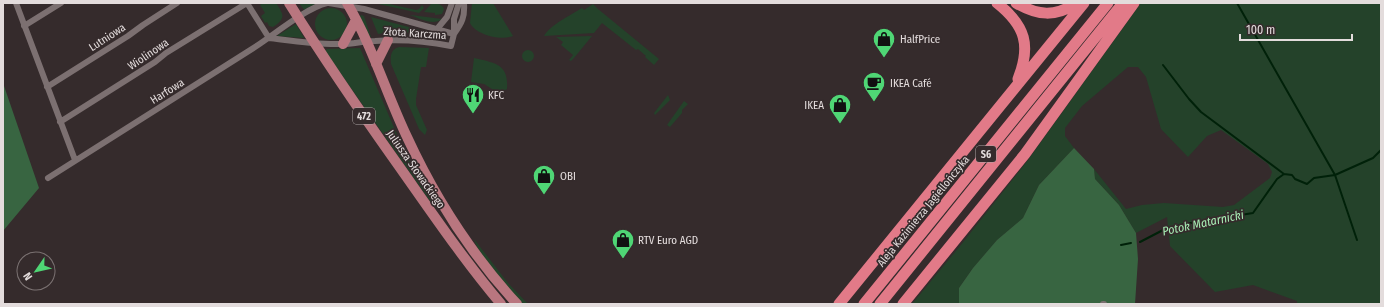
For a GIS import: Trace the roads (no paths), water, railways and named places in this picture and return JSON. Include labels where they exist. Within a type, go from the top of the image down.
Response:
[{"type":"highway","points":[[997,3],[1004,8],[1018,26],[1024,39],[1025,54],[1017,85]]},
{"type":"highway","points":[[1016,3],[1034,12],[1052,13],[1068,9],[1078,3]]},
{"type":"highway","points":[[839,304],[1084,3]]},
{"type":"highway","name":"Aleja Kazimierza Jagiellończyka","points":[[864,304],[1108,3]]},
{"type":"highway","name":"S6","points":[[880,304],[1123,3]]},
{"type":"highway","points":[[903,304],[1025,154],[1134,3]]},
{"type":"main road","name":"472","points":[[289,3],[315,44]]},
{"type":"main road","points":[[343,44],[356,20],[348,5]]},
{"type":"main road","name":"Juliusza Słowackiego","points":[[356,20],[406,136],[433,189],[467,244],[492,276],[517,304]]},
{"type":"main road","points":[[376,64],[388,40]]},
{"type":"main road","name":"Juliusza Słowackiego","points":[[315,44],[449,238],[501,304]]},
{"type":"street","points":[[16,3],[75,160]]},
{"type":"street","points":[[24,26],[61,3]]},
{"type":"street","name":"Lutniowa","points":[[47,87],[177,3]]},
{"type":"street","points":[[247,3],[269,38],[315,44],[343,44]]},
{"type":"street","name":"Wiolinowa","points":[[60,122],[155,62],[166,53],[247,3]]},
{"type":"street","points":[[298,18],[321,4],[328,3],[348,5]]},
{"type":"street","name":"Złota Karczma","points":[[437,29],[447,17],[452,3]]},
{"type":"street","name":"Złota Karczma","points":[[343,44],[388,40],[433,42],[451,46],[454,34],[454,20],[459,3]]},
{"type":"street","name":"Złota Karczma","points":[[454,34],[463,22],[464,3]]},
{"type":"street","name":"Złota Karczma","points":[[348,5],[454,34]]},
{"type":"street","name":"Harfowa","points":[[48,178],[269,38],[298,18]]},
{"type":"waterway","points":[[1237,3],[1335,175],[1357,240]]},
{"type":"waterway","points":[[1163,65],[1201,112],[1284,174]]},
{"type":"waterway","name":"Potok Matarnicki","points":[[1140,242],[1165,229],[1185,224],[1253,213],[1277,179],[1284,174],[1292,175],[1295,179],[1307,184],[1314,178],[1335,175],[1373,158],[1381,150]]},
{"type":"waterway","name":"Potok Matarnicki","points":[[1121,245],[1131,243]]},
{"type":"place","name":"HalfPrice","points":[[884,58]]},
{"type":"place","name":"IKEA Café","points":[[874,102]]},
{"type":"place","name":"KFC","points":[[473,114]]},
{"type":"place","name":"IKEA","points":[[840,124]]},
{"type":"place","name":"OBI","points":[[544,196]]},
{"type":"place","name":"RTV Euro AGD","points":[[623,260]]}]
